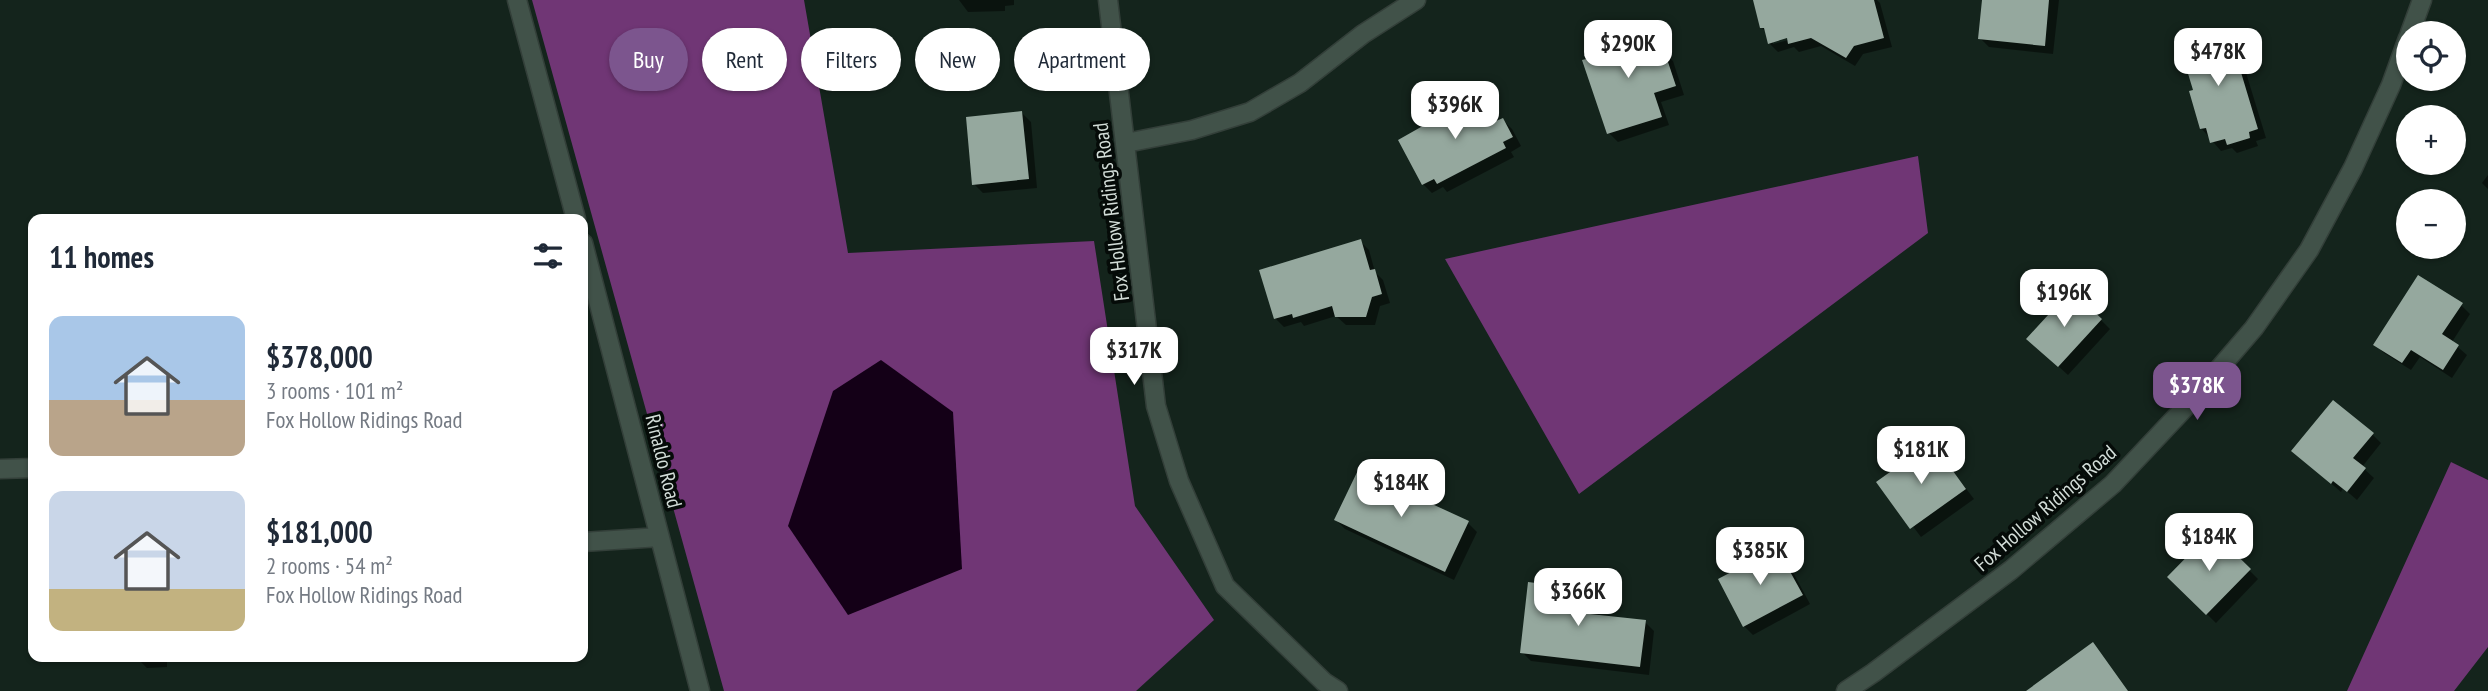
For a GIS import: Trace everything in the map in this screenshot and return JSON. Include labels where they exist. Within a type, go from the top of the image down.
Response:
[{"type":"street","points":[[517,0],[575,214]]},
{"type":"street","name":"Fox Hollow Ridings Road","points":[[1108,0],[1156,406],[1179,481],[1225,586],[1324,682],[1338,691]]},
{"type":"street","points":[[1126,143],[1192,130],[1250,112],[1300,83],[1363,34],[1416,0]]},
{"type":"street","name":"Fox Hollow Ridings Road","points":[[2414,21],[2422,0]]},
{"type":"street","name":"Fox Hollow Ridings Road","points":[[1846,691],[2011,570],[2113,484],[2219,369],[2254,328],[2309,250],[2353,168],[2396,71]]},
{"type":"street","name":"Rinaldo Road","points":[[588,262],[700,691]]},
{"type":"street","points":[[0,469],[28,468]]},
{"type":"street","points":[[588,542],[660,537]]},
{"type":"shaded area","points":[[532,0],[804,0],[809,28],[801,28],[801,91],[820,91],[848,253],[1094,241],[1135,506],[1214,620],[1136,691],[724,691]]},
{"type":"shaded area","points":[[1918,156],[1928,233],[1579,494],[1445,259]]},
{"type":"shaded area","points":[[881,360],[953,412],[962,569],[848,615],[788,526],[833,391]]},
{"type":"shaded area","points":[[2451,462],[2488,480],[2488,647],[2454,691],[2347,691]]},
{"type":"building","points":[[1753,0],[1874,0],[1884,38],[1854,46],[1846,58],[1811,38],[1788,44],[1787,38],[1768,44],[1764,28],[1760,28]]},
{"type":"building","points":[[1982,0],[2049,0],[2045,46],[1978,39]]},
{"type":"building","points":[[2228,29],[2258,129],[2249,132],[2250,138],[2227,145],[2225,139],[2210,143],[2206,128],[2200,129],[2189,91],[2193,90],[2179,44]]},
{"type":"building","points":[[1650,30],[1657,53],[1664,50],[1676,86],[1654,93],[1662,117],[1607,134],[1582,60],[1586,59],[1584,55],[1611,46],[1609,40]]},
{"type":"building","points":[[1481,93],[1496,121],[1503,118],[1513,137],[1503,142],[1506,148],[1437,184],[1434,179],[1422,185],[1398,140]]},
{"type":"building","points":[[1022,111],[1029,179],[972,185],[966,117]]},
{"type":"building","points":[[1361,239],[1370,270],[1375,269],[1382,294],[1372,297],[1366,317],[1335,317],[1332,306],[1293,318],[1292,314],[1274,319],[1259,270]]},
{"type":"building","points":[[2418,275],[2463,303],[2442,334],[2459,345],[2443,370],[2411,350],[2402,363],[2373,345]]},
{"type":"building","points":[[2071,290],[2102,319],[2058,367],[2026,339]]},
{"type":"building","points":[[2333,400],[2374,433],[2353,458],[2366,468],[2347,492],[2333,481],[2331,484],[2291,451]]},
{"type":"building","points":[[1932,442],[1966,489],[1910,529],[1876,482]]},
{"type":"building","points":[[1361,464],[1397,481],[1395,487],[1469,521],[1445,572],[1334,520]]},
{"type":"building","points":[[2212,531],[2251,569],[2206,615],[2167,577]]},
{"type":"building","points":[[1777,548],[1803,595],[1743,627],[1718,579]]},
{"type":"building","points":[[1528,582],[1593,590],[1590,614],[1646,620],[1640,667],[1520,653]]},
{"type":"building","points":[[2093,642],[2128,691],[2026,691]]}]
